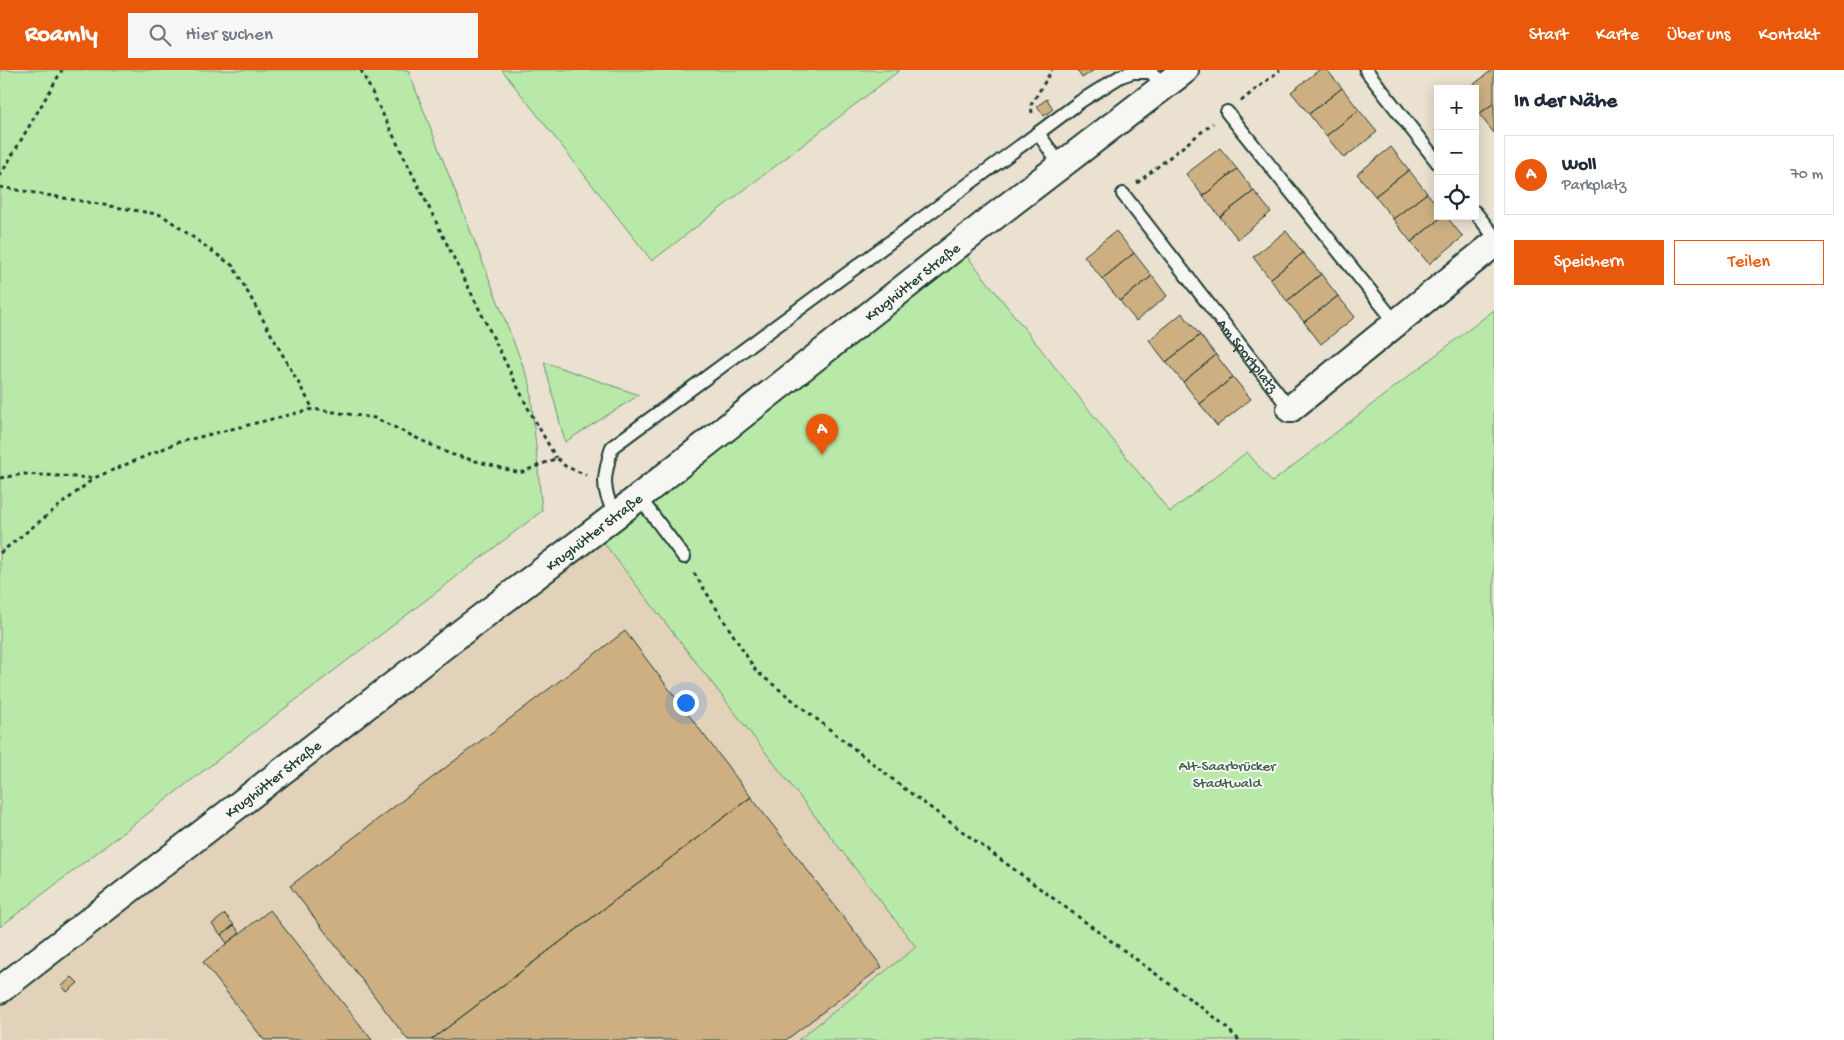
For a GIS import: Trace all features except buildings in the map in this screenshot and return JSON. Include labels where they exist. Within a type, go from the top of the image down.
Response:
[{"type":"street","name":"Krughütter Straße","points":[[0,990],[446,644],[616,515],[1175,77]]},
{"type":"street","name":"Am Sportplatz","points":[[1290,409],[1494,244]]},
{"type":"lane","points":[[1366,70],[1434,158]]},
{"type":"lane","points":[[616,515],[607,500],[604,476],[612,448],[1081,101],[1127,74],[1150,72],[1175,77]]},
{"type":"lane","points":[[1227,112],[1396,323]]},
{"type":"lane","points":[[1038,133],[1061,166]]},
{"type":"lane","name":"Am Sportplatz","points":[[1122,194],[1290,409]]},
{"type":"lane","points":[[1479,217],[1494,236]]},
{"type":"lane","points":[[639,497],[684,557]]},
{"type":"path","points":[[0,176],[62,70]]},
{"type":"path","points":[[361,70],[528,408],[557,458],[582,474],[604,476]]},
{"type":"path","points":[[1038,133],[1032,121],[1031,105],[1052,70]]},
{"type":"path","points":[[1122,194],[1280,70]]},
{"type":"path","points":[[0,187],[162,215],[233,266],[313,409]]},
{"type":"path","points":[[0,553],[94,478],[179,442],[313,409],[375,418],[450,454],[520,473],[557,458]]},
{"type":"path","points":[[0,478],[24,474],[94,478]]},
{"type":"path","points":[[684,557],[756,671],[904,790],[1217,1019],[1239,1040]]},
{"type":"shaded area","points":[[593,529],[917,947],[798,1040],[0,1040],[0,1006]]},
{"type":"green space","points":[[0,70],[408,70],[530,384],[542,511],[0,927]]},
{"type":"green space","points":[[502,70],[900,70],[652,261]]},
{"type":"green space","name":"Alt-Saarbrücker Stadtwald","points":[[963,251],[1170,512],[1247,452],[1272,482],[1494,310],[1494,1040],[798,1040],[916,947],[593,529]]},
{"type":"green space","points":[[544,362],[639,395],[565,442]]},
{"type":"place","name":"Woll","points":[[822,455]]}]
